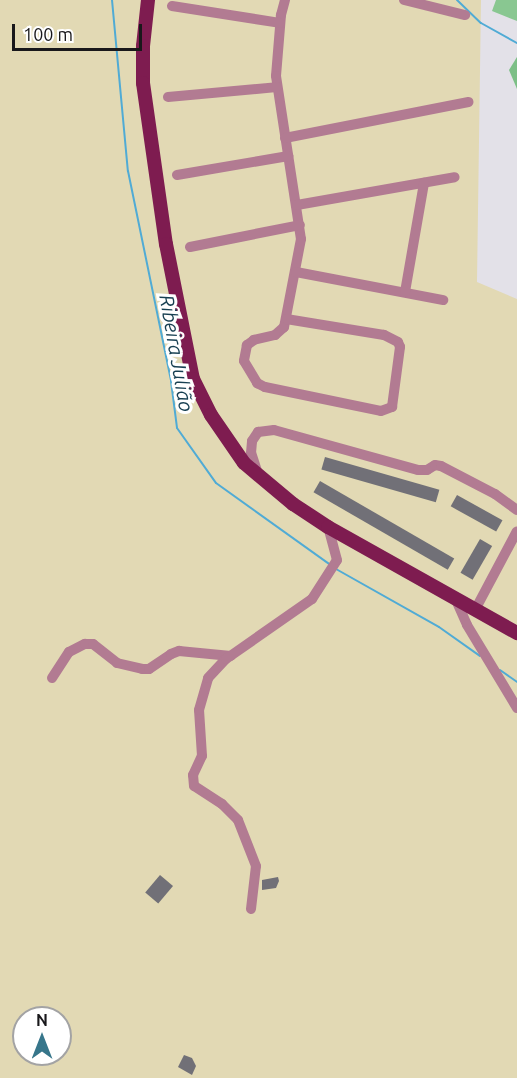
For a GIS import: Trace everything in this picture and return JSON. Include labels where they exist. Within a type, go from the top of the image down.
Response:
[{"type":"main road","points":[[148,0],[143,46],[143,83],[176,299],[193,379],[229,444],[261,479],[328,527],[517,633]]},
{"type":"lane","points":[[285,0],[280,23],[277,87],[301,239],[282,331],[247,345],[244,361],[257,383],[277,390],[381,411],[392,407],[400,347],[398,342],[384,335],[286,319]]},
{"type":"lane","points":[[404,0],[465,15]]},
{"type":"lane","points":[[172,6],[280,23]]},
{"type":"lane","points":[[168,97],[277,87]]},
{"type":"lane","points":[[285,138],[468,102]]},
{"type":"lane","points":[[177,175],[288,156]]},
{"type":"lane","points":[[297,205],[455,177]]},
{"type":"lane","points":[[405,292],[424,183]]},
{"type":"lane","points":[[190,247],[300,225]]},
{"type":"lane","points":[[296,272],[442,300]]},
{"type":"lane","points":[[261,479],[255,467],[251,446],[258,432],[274,430],[418,470],[428,471],[435,465],[441,466],[495,494],[517,510]]},
{"type":"lane","points":[[251,909],[256,866],[238,820],[222,804],[194,786],[193,775],[202,756],[199,710],[208,678],[231,656],[312,599],[337,560],[328,527]]},
{"type":"lane","points":[[475,610],[517,531]]},
{"type":"lane","points":[[456,600],[467,625],[517,708]]},
{"type":"lane","points":[[52,678],[69,652],[85,644],[93,644],[117,663],[142,669],[149,669],[179,651],[231,656]]},
{"type":"green space","points":[[496,0],[517,0],[517,21],[492,11]]},
{"type":"green space","points":[[517,57],[517,89],[509,70]]},
{"type":"sand","points":[[0,0],[481,0],[477,282],[517,299],[517,1078],[0,1078]]},
{"type":"building","points":[[325,457],[439,490],[436,502],[321,469]]},
{"type":"building","points":[[320,481],[454,558],[448,570],[314,492]]},
{"type":"building","points":[[457,495],[502,520],[496,532],[451,506]]},
{"type":"building","points":[[480,539],[492,546],[473,580],[460,573]]},
{"type":"building","points":[[160,875],[173,886],[158,904],[145,893]]},
{"type":"building","points":[[278,877],[276,888],[262,890],[262,880]]},
{"type":"building","points":[[184,1055],[192,1058],[196,1066],[192,1075],[178,1067]]},
{"type":"waterway","name":"Ribeira Julião","points":[[112,0],[128,171],[171,381],[177,428],[216,483],[329,564]]},
{"type":"waterway","points":[[457,0],[481,23],[517,43]]},
{"type":"waterway","name":"Ribeira Julião","points":[[336,569],[439,627],[480,656]]},
{"type":"waterway","name":"Ribeira Julião","points":[[500,670],[517,682]]}]
